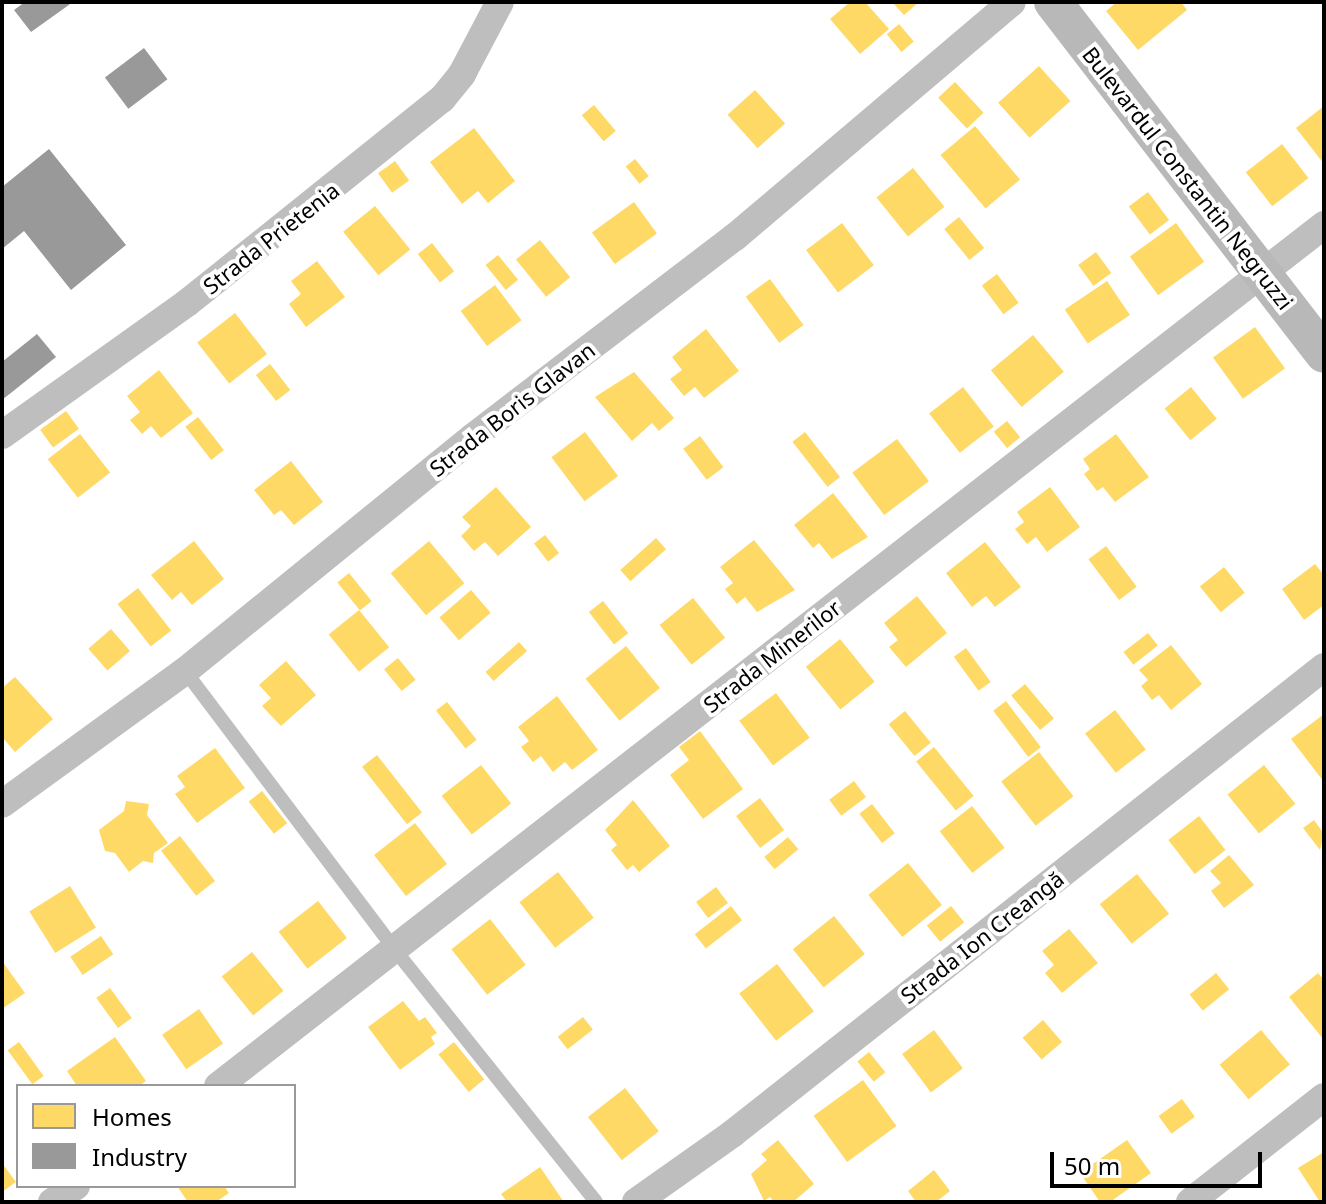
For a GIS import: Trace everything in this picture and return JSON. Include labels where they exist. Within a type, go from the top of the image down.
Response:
[{"type":"street","name":"Strada Prietenia","points":[[2,435],[187,303],[442,99],[462,74],[500,2]]},
{"type":"street","name":"Strada Boris Glavan","points":[[2,804],[185,671],[473,437],[735,237],[1012,2]]},
{"type":"street","name":"Bulevardul Constantin Negruzzi","points":[[1053,2],[1324,354]]},
{"type":"street","name":"Strada Minerilor","points":[[221,1084],[1324,225]]},
{"type":"street","name":"Strada Ion Creangă","points":[[636,1202],[732,1134],[1324,667]]},
{"type":"street","points":[[1190,1202],[1324,1097]]},
{"type":"street","points":[[52,1202],[73,1188]]},
{"type":"lane","points":[[185,671],[395,950],[596,1202]]},
{"type":"building: Homes","points":[[850,2],[865,2],[889,29],[860,54],[830,19]]},
{"type":"building: Homes","points":[[892,2],[919,2],[904,15]]},
{"type":"building: Homes","points":[[1117,2],[1181,2],[1187,10],[1138,50],[1106,11]]},
{"type":"building: Homes","points":[[899,24],[914,42],[902,52],[887,34]]},
{"type":"building: Homes","points":[[1039,66],[1070,101],[1030,138],[998,103]]},
{"type":"building: Homes","points":[[955,82],[984,113],[967,128],[938,98]]},
{"type":"building: Homes","points":[[755,90],[785,123],[758,148],[728,115]]},
{"type":"building: Homes","points":[[594,105],[616,131],[604,141],[582,115]]},
{"type":"building: Homes","points":[[1324,106],[1324,164],[1296,128]]},
{"type":"building: Homes","points":[[975,126],[1020,180],[986,209],[941,155]]},
{"type":"building: Homes","points":[[474,128],[515,181],[488,203],[478,191],[462,204],[430,162]]},
{"type":"building: Homes","points":[[1282,144],[1308,178],[1272,206],[1246,172]]},
{"type":"building: Homes","points":[[635,159],[649,176],[640,184],[626,167]]},
{"type":"building: Homes","points":[[395,161],[409,180],[392,193],[378,173]]},
{"type":"building: Homes","points":[[913,168],[944,207],[908,236],[876,198]]},
{"type":"building: Homes","points":[[1148,192],[1169,220],[1150,234],[1129,206]]},
{"type":"building: Homes","points":[[634,202],[657,234],[615,264],[592,233]]},
{"type":"building: Homes","points":[[375,206],[410,250],[378,275],[343,232]]},
{"type":"building: Homes","points":[[959,217],[984,248],[969,260],[944,229]]},
{"type":"building: Homes","points":[[842,223],[874,265],[838,292],[806,250]]},
{"type":"building: Homes","points":[[1176,223],[1204,262],[1158,295],[1130,257]]},
{"type":"building: Homes","points":[[540,240],[570,277],[546,297],[516,260]]},
{"type":"building: Homes","points":[[432,243],[454,271],[440,282],[418,254]]},
{"type":"building: Homes","points":[[1096,252],[1111,273],[1093,286],[1078,265]]},
{"type":"building: Homes","points":[[498,255],[518,280],[506,290],[486,265]]},
{"type":"building: Homes","points":[[317,261],[345,297],[306,327],[289,304],[301,294],[291,281]]},
{"type":"building: Homes","points":[[997,274],[1019,303],[1003,314],[982,285]]},
{"type":"building: Homes","points":[[770,279],[804,325],[779,343],[746,297]]},
{"type":"building: Homes","points":[[1107,281],[1130,315],[1088,344],[1065,310]]},
{"type":"building: Homes","points":[[495,285],[521,320],[487,346],[461,311]]},
{"type":"building: Homes","points":[[235,313],[267,354],[229,384],[197,343]]},
{"type":"building: Homes","points":[[1255,327],[1285,368],[1243,399],[1213,358]]},
{"type":"building: Homes","points":[[706,329],[739,371],[704,398],[695,387],[684,396],[670,379],[682,370],[672,357]]},
{"type":"building: Homes","points":[[1033,335],[1064,372],[1022,407],[991,370]]},
{"type":"building: Homes","points":[[270,364],[290,390],[276,401],[256,375]]},
{"type":"building: Homes","points":[[159,370],[193,413],[161,438],[151,426],[142,434],[130,420],[140,412],[127,396]]},
{"type":"building: Homes","points":[[634,372],[674,418],[659,431],[652,423],[632,441],[595,397]]},
{"type":"building: Homes","points":[[963,387],[994,426],[960,453],[929,413]]},
{"type":"building: Homes","points":[[1191,387],[1217,419],[1190,440],[1165,408]]},
{"type":"building: Homes","points":[[66,411],[79,429],[53,448],[40,430]]},
{"type":"building: Homes","points":[[198,417],[224,450],[211,460],[185,427]]},
{"type":"building: Homes","points":[[1007,421],[1020,437],[1007,448],[994,432]]},
{"type":"building: Homes","points":[[585,432],[618,476],[585,501],[551,457]]},
{"type":"building: Homes","points":[[805,432],[840,477],[827,487],[792,442]]},
{"type":"building: Homes","points":[[80,434],[110,473],[78,498],[48,459]]},
{"type":"building: Homes","points":[[1116,434],[1149,477],[1115,502],[1103,487],[1097,491],[1084,474],[1090,469],[1083,459]]},
{"type":"building: Homes","points":[[700,436],[723,467],[707,480],[683,449]]},
{"type":"building: Homes","points":[[897,439],[929,481],[884,515],[852,473]]},
{"type":"building: Homes","points":[[291,461],[323,502],[294,525],[281,510],[274,515],[254,490]]},
{"type":"building: Homes","points":[[496,487],[531,527],[498,556],[485,542],[474,551],[461,536],[471,526],[462,517]]},
{"type":"building: Homes","points":[[1050,487],[1080,527],[1047,552],[1036,537],[1027,544],[1015,529],[1024,522],[1017,512]]},
{"type":"building: Homes","points":[[833,493],[868,537],[832,559],[819,543],[813,548],[794,525]]},
{"type":"building: Homes","points":[[545,535],[559,553],[548,562],[534,544]]},
{"type":"building: Homes","points":[[656,538],[666,549],[630,581],[620,570]]},
{"type":"building: Homes","points":[[754,540],[795,590],[757,612],[745,597],[737,604],[725,589],[733,583],[720,567]]},
{"type":"building: Homes","points":[[194,541],[224,579],[192,605],[181,592],[172,600],[151,575]]},
{"type":"building: Homes","points":[[429,541],[464,583],[426,615],[391,573]]},
{"type":"building: Homes","points":[[985,542],[1021,587],[995,607],[986,596],[972,607],[946,573]]},
{"type":"building: Homes","points":[[1106,546],[1137,587],[1119,600],[1088,559]]},
{"type":"building: Homes","points":[[1315,564],[1324,575],[1324,605],[1304,620],[1282,589]]},
{"type":"building: Homes","points":[[1224,567],[1245,593],[1221,612],[1200,587]]},
{"type":"building: Homes","points":[[349,573],[372,601],[360,610],[337,582]]},
{"type":"building: Homes","points":[[138,588],[171,631],[151,647],[118,604]]},
{"type":"building: Homes","points":[[471,590],[491,613],[459,640],[439,618]]},
{"type":"building: Homes","points":[[917,596],[947,633],[906,667],[889,647],[898,640],[884,623]]},
{"type":"building: Homes","points":[[693,598],[725,638],[692,665],[660,625]]},
{"type":"building: Homes","points":[[603,601],[628,633],[614,644],[589,612]]},
{"type":"building: Homes","points":[[359,610],[389,647],[359,672],[329,635]]},
{"type":"building: Homes","points":[[111,629],[130,651],[107,671],[88,649]]},
{"type":"building: Homes","points":[[1148,633],[1158,646],[1133,665],[1124,652]]},
{"type":"building: Homes","points":[[840,639],[875,682],[840,709],[806,667]]},
{"type":"building: Homes","points":[[519,642],[527,651],[494,681],[486,672]]},
{"type":"building: Homes","points":[[1171,645],[1202,684],[1171,710],[1159,695],[1152,700],[1141,686],[1148,680],[1139,670]]},
{"type":"building: Homes","points":[[626,646],[660,688],[620,721],[586,679]]},
{"type":"building: Homes","points":[[966,648],[991,682],[979,691],[954,657]]},
{"type":"building: Homes","points":[[398,658],[416,680],[402,691],[384,669]]},
{"type":"building: Homes","points":[[286,661],[316,695],[281,726],[262,706],[271,698],[259,685]]},
{"type":"building: Homes","points":[[15,677],[53,719],[15,752],[2,737],[2,688]]},
{"type":"building: Homes","points":[[1025,684],[1054,718],[1040,730],[1011,696]]},
{"type":"building: Homes","points":[[776,693],[810,738],[773,765],[739,721]]},
{"type":"building: Homes","points":[[557,696],[598,750],[572,770],[565,762],[553,772],[541,756],[533,762],[521,747],[529,741],[518,727]]},
{"type":"building: Homes","points":[[1006,701],[1041,747],[1028,757],[993,711]]},
{"type":"building: Homes","points":[[447,702],[477,740],[466,748],[436,711]]},
{"type":"building: Homes","points":[[1115,710],[1146,749],[1116,773],[1085,733]]},
{"type":"building: Homes","points":[[905,711],[931,743],[914,756],[889,724]]},
{"type":"building: Homes","points":[[1324,714],[1324,782],[1291,739]]},
{"type":"building: Homes","points":[[700,731],[743,789],[703,819],[670,775],[689,760],[679,747]]},
{"type":"building: Homes","points":[[934,747],[974,796],[956,810],[916,761]]},
{"type":"building: Homes","points":[[215,748],[245,788],[197,823],[175,794],[185,787],[177,776]]},
{"type":"building: Homes","points":[[1039,752],[1073,796],[1036,826],[1001,782]]},
{"type":"building: Homes","points":[[377,755],[422,813],[407,824],[362,767]]},
{"type":"building: Homes","points":[[481,765],[511,804],[472,834],[442,796]]},
{"type":"building: Homes","points":[[1264,765],[1295,804],[1259,833],[1227,795]]},
{"type":"building: Homes","points":[[854,781],[866,797],[841,816],[829,800]]},
{"type":"building: Homes","points":[[262,791],[287,823],[274,834],[249,801]]},
{"type":"building: Homes","points":[[760,798],[784,830],[760,848],[736,816]]},
{"type":"building: Homes","points":[[633,800],[670,846],[639,872],[633,865],[627,870],[611,850],[617,845],[605,830]]},
{"type":"building: Homes","points":[[126,801],[149,804],[147,815],[168,843],[154,853],[153,863],[143,861],[129,872],[115,853],[105,851],[99,830],[124,811]]},
{"type":"building: Homes","points":[[872,804],[895,833],[882,843],[859,814]]},
{"type":"building: Homes","points":[[972,806],[1005,848],[972,873],[940,831]]},
{"type":"building: Homes","points":[[1199,816],[1225,850],[1195,874],[1168,840]]},
{"type":"building: Homes","points":[[1314,820],[1324,834],[1320,850],[1303,828]]},
{"type":"building: Homes","points":[[415,823],[447,864],[406,896],[374,855]]},
{"type":"building: Homes","points":[[180,836],[215,881],[196,896],[161,851]]},
{"type":"building: Homes","points":[[788,837],[798,849],[775,869],[764,857]]},
{"type":"building: Homes","points":[[1229,855],[1254,885],[1224,908],[1211,891],[1221,883],[1210,871]]},
{"type":"building: Homes","points":[[908,863],[942,905],[902,937],[868,895]]},
{"type":"building: Homes","points":[[558,872],[594,918],[555,948],[519,902]]},
{"type":"building: Homes","points":[[1137,874],[1169,914],[1132,944],[1100,904]]},
{"type":"building: Homes","points":[[70,886],[96,928],[55,953],[29,911]]},
{"type":"building: Homes","points":[[716,887],[728,903],[708,918],[696,902]]},
{"type":"building: Homes","points":[[318,901],[347,938],[308,969],[279,932]]},
{"type":"building: Homes","points":[[731,906],[742,920],[706,949],[695,934]]},
{"type":"building: Homes","points":[[951,906],[964,922],[940,942],[927,926]]},
{"type":"building: Homes","points":[[834,916],[865,954],[824,987],[793,949]]},
{"type":"building: Homes","points":[[490,919],[526,965],[487,995],[451,949]]},
{"type":"building: Homes","points":[[1069,929],[1098,963],[1062,993],[1045,973],[1054,965],[1042,951]]},
{"type":"building: Homes","points":[[101,936],[113,954],[83,975],[70,957]]},
{"type":"building: Homes","points":[[252,952],[283,991],[253,1015],[222,977]]},
{"type":"building: Homes","points":[[2,961],[25,993],[2,1009]]},
{"type":"building: Homes","points":[[777,964],[814,1011],[776,1041],[739,994]]},
{"type":"building: Homes","points":[[1216,973],[1229,989],[1203,1011],[1190,994]]},
{"type":"building: Homes","points":[[1318,973],[1324,980],[1324,1040],[1289,997]]},
{"type":"building: Homes","points":[[110,988],[132,1018],[118,1028],[96,998]]},
{"type":"building: Homes","points":[[403,1001],[419,1021],[425,1017],[437,1033],[431,1037],[435,1044],[400,1070],[368,1027]]},
{"type":"building: Homes","points":[[199,1009],[223,1043],[186,1069],[162,1035]]},
{"type":"building: Homes","points":[[583,1017],[593,1030],[568,1049],[558,1037]]},
{"type":"building: Homes","points":[[1043,1020],[1062,1042],[1042,1060],[1023,1038]]},
{"type":"building: Homes","points":[[934,1030],[963,1068],[931,1092],[902,1054]]},
{"type":"building: Homes","points":[[1261,1030],[1290,1064],[1249,1099],[1220,1065]]},
{"type":"building: Homes","points":[[115,1037],[146,1081],[142,1084],[76,1084],[67,1071]]},
{"type":"building: Homes","points":[[19,1042],[44,1076],[32,1084],[8,1050]]},
{"type":"building: Homes","points":[[454,1042],[484,1079],[469,1092],[438,1055]]},
{"type":"building: Homes","points":[[869,1052],[885,1072],[874,1082],[857,1061]]},
{"type":"building: Homes","points":[[863,1080],[897,1126],[847,1162],[814,1116]]},
{"type":"building: Homes","points":[[625,1088],[659,1131],[622,1160],[588,1117]]},
{"type":"building: Homes","points":[[1182,1099],[1195,1117],[1171,1134],[1159,1116]]},
{"type":"building: Homes","points":[[778,1140],[814,1184],[793,1202],[774,1202],[770,1197],[764,1201],[751,1174],[767,1160],[761,1154]]},
{"type":"building: Homes","points":[[1127,1140],[1151,1173],[1110,1202],[1100,1202],[1080,1173]]},
{"type":"building: Homes","points":[[1324,1152],[1324,1202],[1320,1202],[1298,1168]]},
{"type":"building: Homes","points":[[2,1163],[16,1182],[2,1192]]},
{"type":"building: Homes","points":[[540,1167],[564,1202],[507,1202],[501,1194]]},
{"type":"building: Homes","points":[[934,1170],[950,1191],[936,1202],[916,1202],[908,1191]]},
{"type":"building: Homes","points":[[178,1188],[225,1188],[229,1193],[216,1202],[188,1202]]},
{"type":"building: Industry","points":[[25,2],[73,2],[31,32],[14,10]]},
{"type":"building: Industry","points":[[144,48],[167,79],[128,109],[105,77]]},
{"type":"building: Industry","points":[[49,149],[126,245],[71,290],[24,231],[2,249],[2,187]]},
{"type":"building: Industry","points":[[37,334],[56,357],[2,400],[2,362]]}]
